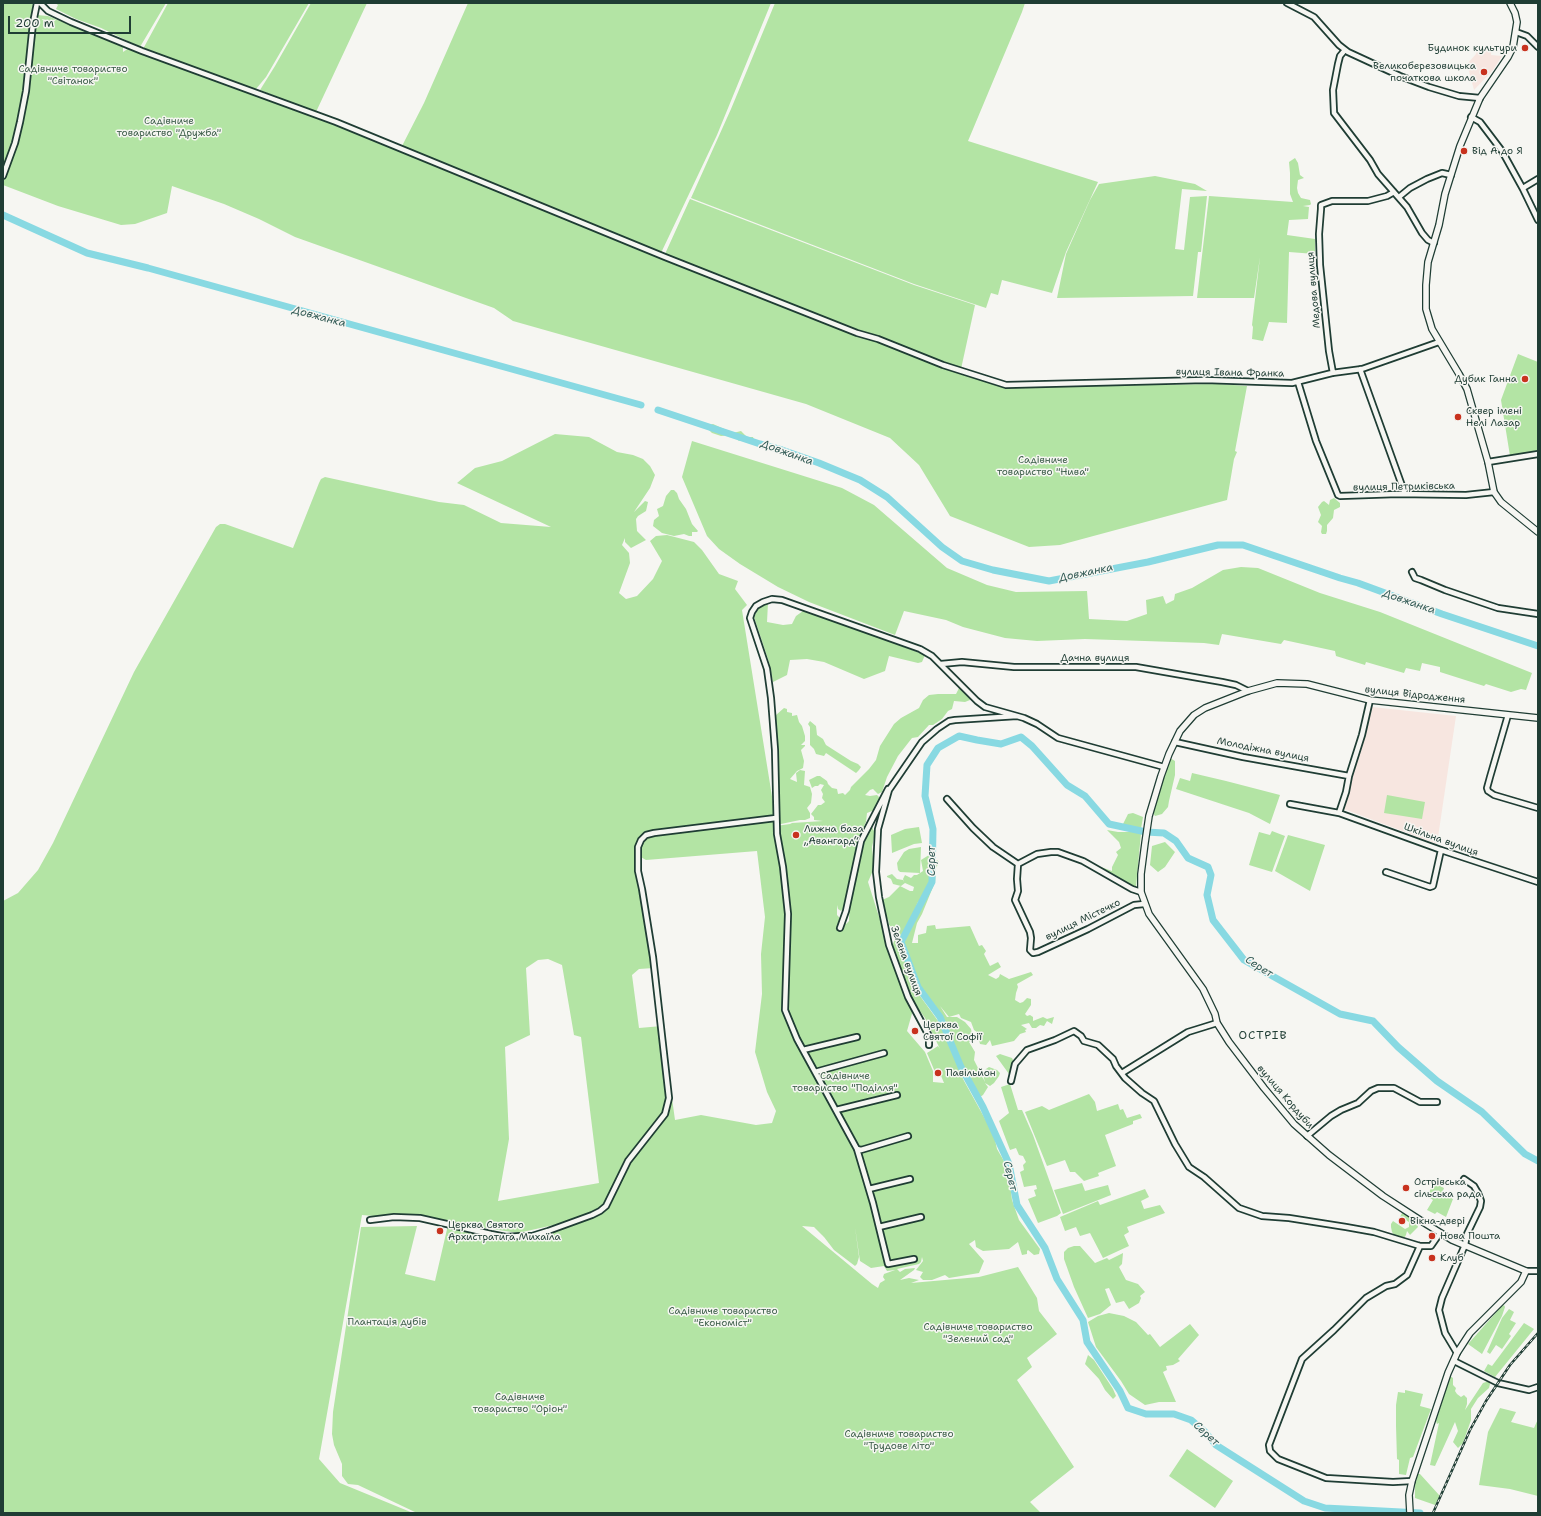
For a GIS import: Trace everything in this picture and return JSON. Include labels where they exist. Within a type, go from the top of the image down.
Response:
[{"type":"street","points":[[3,176],[15,143],[20,122],[26,91],[33,22],[38,3]]},
{"type":"street","name":"вулиця Івана Франка","points":[[38,3],[48,11],[71,22],[142,51],[336,122],[665,257],[857,333],[878,339],[942,365],[1002,384],[1015,386],[1025,384],[1197,380],[1292,383],[1380,364],[1439,342]]},
{"type":"street","points":[[1287,3],[1314,17],[1345,50],[1400,76],[1429,87],[1459,96],[1480,98]]},
{"type":"street","points":[[1510,3],[1517,22],[1513,47],[1508,57],[1480,98],[1471,117],[1451,175],[1428,262],[1426,273],[1426,309],[1432,329],[1467,389],[1488,462],[1494,492],[1501,502],[1538,532]]},
{"type":"street","points":[[1516,32],[1526,36],[1538,47]]},
{"type":"street","points":[[1345,50],[1339,60],[1333,90],[1334,114],[1370,160],[1378,174],[1407,207],[1422,233],[1428,240],[1434,243]]},
{"type":"street","points":[[1471,117],[1480,122],[1498,145],[1523,188],[1538,220]]},
{"type":"street","points":[[1399,197],[1410,188],[1427,179],[1442,173],[1451,175]]},
{"type":"street","points":[[1523,188],[1538,179]]},
{"type":"street","name":"Медова вулиця","points":[[1333,373],[1329,351],[1320,265],[1319,234],[1322,209],[1321,205],[1332,201],[1368,201],[1387,196],[1394,192]]},
{"type":"street","points":[[1360,369],[1404,494]]},
{"type":"street","name":"вулиця Петриківська","points":[[1298,382],[1316,441],[1338,495],[1466,495],[1494,492]]},
{"type":"street","points":[[1488,462],[1538,454]]},
{"type":"street","points":[[1412,572],[1416,578],[1444,590],[1498,608],[1538,614]]},
{"type":"street","points":[[914,1259],[888,1264],[857,1149],[792,1030],[784,1006],[788,914],[776,818],[775,750],[770,691],[764,657],[750,618],[752,612],[756,606],[772,599],[782,600],[920,649],[932,656],[941,664],[977,701],[985,707],[1017,716]]},
{"type":"street","name":"Дачна вулиця","points":[[941,664],[962,662],[1021,667],[1136,667],[1222,682],[1236,685],[1248,691]]},
{"type":"street","name":"вулиця Відродження","points":[[1145,843],[1149,816],[1164,767],[1183,727],[1194,715],[1205,708],[1248,691],[1277,683],[1292,682],[1370,700],[1538,718]]},
{"type":"street","points":[[1339,813],[1362,735],[1370,700]]},
{"type":"street","points":[[1508,715],[1487,788],[1488,791],[1494,795],[1538,808]]},
{"type":"street","name":"Зелена вулиця","points":[[928,1045],[929,1036],[908,997],[889,945],[878,897],[876,872],[878,829],[889,790],[922,742],[944,724],[955,720],[1017,716],[1037,724],[1058,738],[1164,767]]},
{"type":"street","name":"Молодіжна вулиця","points":[[1175,742],[1243,757],[1349,776]]},
{"type":"street","points":[[840,928],[846,911],[861,841],[885,792],[892,784]]},
{"type":"street","points":[[947,799],[988,843],[1018,864],[1037,854],[1058,852],[1083,861],[1132,889],[1141,892]]},
{"type":"street","name":"Шкільна вулиця","points":[[1290,804],[1339,813],[1441,850],[1538,882]]},
{"type":"street","points":[[370,1220],[394,1217],[420,1218],[506,1237],[532,1236],[592,1215],[606,1206],[628,1161],[665,1114],[668,1098],[653,958],[638,871],[638,847],[641,840],[646,835],[654,833],[776,818]]},
{"type":"street","name":"вулиця Кордуби","points":[[1145,843],[1141,874],[1141,892],[1144,904],[1149,914],[1203,989],[1215,1014],[1217,1023],[1229,1042],[1294,1124],[1383,1196],[1440,1233],[1526,1271]]},
{"type":"street","points":[[1386,872],[1430,887],[1433,886],[1441,850]]},
{"type":"street","name":"вулиця Містечко","points":[[1018,864],[1018,891],[1015,900],[1032,938],[1031,952],[1038,952],[1134,905],[1144,904]]},
{"type":"street","points":[[1122,1073],[1188,1032],[1217,1023]]},
{"type":"street","points":[[1011,1081],[1013,1067],[1027,1050],[1055,1040],[1074,1031],[1081,1036],[1084,1041],[1098,1045],[1112,1059],[1131,1084],[1154,1100],[1175,1144],[1189,1167],[1204,1177],[1239,1208],[1262,1216],[1374,1232],[1420,1246],[1431,1246],[1440,1233]]},
{"type":"street","points":[[803,1050],[857,1037]]},
{"type":"street","points":[[815,1072],[884,1053]]},
{"type":"street","points":[[1307,1136],[1332,1116],[1341,1110],[1358,1103],[1371,1091],[1378,1088],[1394,1088],[1420,1102],[1437,1102]]},
{"type":"street","points":[[836,1110],[897,1096]]},
{"type":"street","points":[[857,1149],[861,1150],[908,1136]]},
{"type":"street","points":[[869,1189],[910,1179]]},
{"type":"street","points":[[1457,1353],[1445,1333],[1439,1310],[1442,1298],[1465,1245],[1467,1234],[1479,1213],[1481,1201],[1474,1186],[1464,1179]]},
{"type":"street","points":[[879,1227],[921,1217]]},
{"type":"street","points":[[1412,1481],[1393,1482],[1326,1478],[1278,1459],[1270,1451],[1269,1445],[1302,1359],[1366,1298],[1386,1286],[1395,1284],[1407,1275],[1420,1246]]},
{"type":"street","points":[[1410,1513],[1409,1494],[1412,1481],[1448,1373],[1457,1353],[1470,1333],[1521,1282],[1526,1271],[1538,1271]]},
{"type":"street","points":[[1454,1361],[1504,1385],[1529,1390],[1538,1387]]},
{"type":"shaded area","points":[[1477,47],[1492,48],[1491,55],[1502,56],[1493,70],[1474,90],[1467,64],[1476,54]]},
{"type":"shaded area","points":[[1372,707],[1456,716],[1437,844],[1344,809]]},
{"type":"green space","points":[[3,3],[33,3],[24,85],[17,126],[3,169]]},
{"type":"green space","points":[[55,3],[166,3],[140,47],[101,28],[76,19],[56,9],[58,5]]},
{"type":"green space","points":[[168,3],[309,3],[266,77],[256,89],[143,49]]},
{"type":"green space","points":[[311,3],[367,3],[316,112],[260,90]]},
{"type":"green space","points":[[468,3],[771,3],[717,135],[661,253],[402,146],[424,103]]},
{"type":"green space","points":[[775,3],[1025,3],[968,141],[1098,182],[1066,252],[1052,293],[1002,280],[998,295],[991,293],[986,308],[914,284],[691,198],[731,109]]},
{"type":"green space","name":"Садівниче товариство \"Нива\"","points":[[37,15],[48,16],[123,46],[123,52],[129,48],[294,108],[901,350],[982,380],[1005,387],[1219,384],[1247,386],[1235,451],[1237,452],[1234,459],[1227,500],[1060,545],[1029,547],[950,516],[919,465],[890,438],[806,404],[513,321],[494,308],[295,237],[224,204],[172,186],[167,213],[135,224],[121,225],[58,206],[3,185],[3,180],[12,159],[23,118]]},
{"type":"green space","points":[[1295,158],[1298,163],[1300,175],[1304,178],[1298,180],[1298,193],[1301,198],[1310,200],[1311,204],[1303,206],[1309,207],[1308,219],[1289,220],[1287,235],[1315,239],[1315,254],[1289,252],[1287,323],[1269,322],[1263,341],[1252,339],[1252,325],[1260,257],[1254,298],[1197,298],[1209,196],[1293,202],[1290,194],[1289,162]]},
{"type":"green space","points":[[1155,176],[1195,184],[1207,191],[1182,189],[1175,249],[1184,250],[1190,197],[1207,196],[1201,252],[1198,252],[1193,296],[1057,298],[1066,254],[1090,200],[1099,184]]},
{"type":"green space","points":[[690,199],[914,285],[975,305],[961,369],[769,296],[665,254]]},
{"type":"green space","points":[[1518,354],[1538,362],[1538,452],[1510,456],[1501,400]]},
{"type":"green space","points":[[713,424],[733,433],[741,431],[747,437],[753,437],[754,440],[752,442],[745,439],[739,441],[733,435],[721,436],[712,433],[706,427]]},
{"type":"green space","points":[[555,434],[589,437],[617,452],[633,455],[643,459],[650,466],[655,475],[650,488],[634,512],[645,501],[648,502],[646,511],[636,519],[637,531],[646,540],[631,548],[625,542],[625,538],[622,545],[629,553],[630,563],[619,593],[626,599],[637,596],[653,579],[662,561],[650,541],[656,536],[667,535],[694,542],[702,550],[719,574],[738,581],[735,589],[747,605],[742,610],[775,815],[779,796],[776,715],[784,708],[787,709],[787,712],[792,713],[792,716],[797,715],[805,736],[805,741],[801,745],[805,745],[801,750],[804,761],[803,768],[797,771],[790,779],[797,782],[796,773],[800,770],[805,771],[804,785],[810,787],[812,794],[811,803],[807,808],[810,813],[810,818],[781,824],[776,823],[776,826],[792,823],[823,821],[814,820],[814,817],[811,814],[818,805],[825,802],[822,798],[823,794],[821,790],[824,785],[820,784],[812,788],[809,780],[820,776],[827,781],[832,788],[837,789],[838,794],[843,793],[845,795],[876,760],[880,746],[894,724],[901,718],[919,708],[923,700],[929,695],[956,694],[959,688],[963,688],[969,694],[970,700],[965,702],[954,701],[952,709],[948,711],[942,719],[933,725],[929,725],[918,737],[912,738],[898,756],[887,777],[882,792],[878,794],[873,789],[865,795],[877,795],[880,798],[877,809],[867,813],[863,835],[858,841],[846,903],[841,911],[838,909],[837,905],[837,915],[846,924],[849,921],[850,885],[860,844],[868,830],[872,827],[875,833],[872,847],[874,868],[868,882],[894,964],[913,1010],[907,1031],[925,1052],[933,1071],[933,1082],[944,1083],[939,1071],[935,1072],[927,1053],[938,1046],[940,1049],[925,1018],[907,993],[892,946],[895,939],[899,939],[899,947],[905,953],[903,944],[907,932],[932,881],[934,863],[937,860],[939,862],[936,868],[935,882],[917,923],[912,943],[918,943],[918,935],[926,933],[927,926],[935,925],[936,929],[970,926],[979,946],[982,945],[986,951],[984,954],[990,966],[998,962],[1001,967],[988,975],[996,979],[1000,974],[1009,979],[1031,972],[1033,975],[1017,984],[1018,987],[1015,1000],[1020,1003],[1027,998],[1031,999],[1031,1005],[1025,1014],[1033,1017],[1033,1021],[1043,1017],[1047,1019],[1054,1017],[1052,1024],[1047,1021],[1044,1026],[1040,1025],[1036,1028],[1032,1028],[1029,1023],[1021,1025],[1027,1029],[1025,1030],[1026,1032],[1020,1034],[1014,1041],[992,1046],[990,1040],[986,1045],[980,1044],[979,1040],[981,1035],[974,1030],[971,1022],[961,1018],[959,1014],[949,1017],[957,1017],[965,1022],[971,1029],[973,1038],[969,1042],[975,1052],[974,1060],[985,1082],[983,1075],[989,1067],[1000,1073],[994,1083],[990,1086],[985,1083],[988,1087],[980,1097],[975,1095],[971,1086],[972,1082],[959,1063],[963,1079],[994,1135],[997,1149],[1008,1168],[1012,1200],[1019,1220],[1040,1249],[1039,1254],[1034,1255],[1028,1250],[1027,1254],[1022,1255],[1018,1242],[1009,1249],[983,1251],[976,1247],[975,1240],[969,1244],[984,1261],[979,1273],[949,1278],[945,1275],[932,1280],[923,1280],[920,1277],[923,1272],[916,1270],[923,1261],[922,1257],[919,1264],[897,1269],[900,1272],[905,1269],[915,1268],[900,1280],[909,1278],[919,1280],[911,1283],[979,1277],[1018,1267],[1037,1298],[1039,1311],[1057,1334],[1027,1358],[1032,1367],[1017,1380],[1074,1467],[1030,1502],[1041,1513],[417,1513],[358,1485],[348,1484],[342,1476],[342,1464],[334,1445],[332,1434],[333,1412],[361,1227],[417,1226],[405,1274],[435,1281],[448,1225],[515,1237],[541,1233],[593,1217],[518,1233],[453,1223],[362,1215],[319,1459],[340,1483],[413,1513],[3,1513],[3,901],[18,893],[38,870],[53,843],[134,672],[216,527],[220,524],[225,524],[293,548],[319,483],[321,479],[325,477],[439,502],[464,505],[501,523],[551,527],[457,483],[475,468],[502,461]],"holes":[[[757,851],[765,917],[761,954],[762,994],[755,1052],[767,1092],[776,1111],[772,1123],[756,1125],[701,1115],[675,1120],[662,1026],[639,1028],[632,975],[639,969],[654,968],[639,856],[646,860]],[[905,954],[916,985],[932,1010],[937,1011],[941,1017],[959,1062],[947,1041],[946,1032],[915,989]],[[548,959],[562,965],[574,1035],[581,1037],[599,1183],[498,1201],[509,1139],[505,1047],[530,1035],[526,968],[538,960]],[[940,1006],[949,1017],[947,1017]],[[802,1226],[814,1227],[834,1250],[855,1266],[859,1257],[855,1227],[860,1261],[871,1268],[884,1266],[887,1271],[895,1270],[884,1274],[883,1277],[885,1280],[880,1283],[878,1288]]]},
{"type":"green space","points":[[692,441],[842,488],[874,505],[947,568],[987,585],[1016,592],[1087,591],[1089,619],[1127,621],[1147,614],[1146,600],[1163,596],[1166,604],[1174,600],[1175,594],[1192,588],[1223,570],[1241,567],[1258,568],[1320,593],[1380,612],[1532,673],[1526,690],[1521,689],[1511,692],[1486,684],[1484,686],[1440,672],[1440,667],[1422,663],[1420,671],[1406,668],[1404,673],[1366,662],[1365,665],[1336,656],[1335,651],[1284,640],[1281,644],[1222,634],[1219,645],[1204,643],[1085,639],[1037,641],[1005,638],[963,627],[946,620],[904,611],[895,635],[809,602],[778,587],[740,564],[719,549],[707,536],[682,477]]},
{"type":"green space","points":[[671,490],[674,490],[677,493],[692,524],[698,531],[692,532],[692,536],[684,534],[674,536],[662,533],[653,526],[654,520],[659,516],[657,509],[663,506],[666,496]]},
{"type":"green space","points":[[1334,498],[1340,503],[1340,507],[1334,510],[1333,518],[1327,525],[1326,534],[1322,534],[1322,526],[1318,522],[1321,515],[1318,507],[1324,501],[1329,505],[1330,500]]},
{"type":"green space","points":[[768,603],[767,622],[783,625],[792,624],[796,616],[803,611],[809,611],[925,655],[922,662],[918,663],[889,656],[885,671],[864,679],[824,662],[807,659],[790,660],[787,675],[773,682],[769,662],[754,617],[759,608]]},
{"type":"green space","points":[[810,721],[816,726],[817,735],[823,739],[826,745],[861,767],[856,773],[826,753],[824,756],[816,754],[810,745],[810,727],[808,724]]},
{"type":"green space","points":[[1170,758],[1175,761],[1175,775],[1168,807],[1162,814],[1155,816],[1152,811],[1165,761]]},
{"type":"green space","points":[[1192,773],[1280,795],[1270,824],[1249,813],[1176,789],[1180,778],[1190,781]]},
{"type":"green space","points":[[1387,795],[1425,802],[1422,819],[1384,813]]},
{"type":"green space","points":[[1133,813],[1143,817],[1141,829],[1132,828],[1123,824],[1128,814]]},
{"type":"green space","points":[[919,827],[922,843],[914,844],[892,853],[891,835],[905,829]]},
{"type":"green space","points":[[1107,830],[1141,833],[1136,887],[1101,870],[1101,867],[1112,871],[1112,867],[1118,855],[1116,852],[1121,848],[1119,842]]},
{"type":"green space","points":[[1272,831],[1285,836],[1272,872],[1249,865],[1259,832],[1270,835]]},
{"type":"green space","points":[[1288,835],[1325,845],[1310,891],[1275,871]]},
{"type":"green space","points":[[1165,842],[1175,852],[1165,867],[1158,872],[1150,865],[1152,846]]},
{"type":"green space","points":[[921,847],[920,873],[900,872],[898,870],[897,863],[904,852],[909,849]]},
{"type":"green space","points":[[929,855],[931,856],[933,866],[931,879],[900,937],[895,937],[895,930],[889,925],[888,919],[884,917],[882,900],[889,897],[900,886],[910,891],[913,891],[914,887],[905,883],[901,886],[893,884],[891,879],[887,876],[892,874],[897,879],[903,880],[904,882],[903,879],[905,875],[911,878],[923,871],[921,860]]},
{"type":"green space","points":[[1000,1054],[1012,1058],[1014,1062],[1009,1074],[996,1056]]},
{"type":"green space","points":[[1010,1084],[1018,1110],[1022,1110],[1033,1135],[1061,1213],[1038,1223],[1028,1199],[1036,1196],[1034,1190],[1037,1189],[1036,1185],[1024,1187],[1020,1172],[1024,1170],[1023,1165],[1026,1162],[1023,1156],[1019,1155],[1016,1148],[1010,1150],[999,1121],[1009,1113],[1001,1087]]},
{"type":"green space","points":[[1089,1094],[1095,1102],[1097,1111],[1118,1104],[1120,1110],[1123,1109],[1127,1118],[1140,1114],[1142,1118],[1133,1121],[1133,1124],[1105,1135],[1116,1166],[1098,1173],[1099,1176],[1084,1181],[1075,1172],[1070,1172],[1065,1160],[1047,1166],[1025,1112],[1042,1106],[1049,1110]]},
{"type":"green space","points":[[1082,1183],[1085,1191],[1108,1185],[1111,1195],[1063,1214],[1054,1190]]},
{"type":"green space","points":[[1434,1183],[1444,1188],[1442,1193],[1453,1199],[1446,1217],[1437,1212],[1435,1214],[1427,1210],[1433,1200],[1427,1196]]},
{"type":"green space","points":[[1145,1189],[1149,1197],[1141,1201],[1144,1209],[1160,1205],[1165,1213],[1127,1227],[1129,1232],[1124,1235],[1129,1246],[1103,1258],[1090,1233],[1080,1236],[1076,1227],[1065,1231],[1060,1217],[1098,1201],[1100,1205]]},
{"type":"green space","points":[[1403,1211],[1413,1218],[1412,1220],[1416,1222],[1418,1227],[1410,1235],[1407,1231],[1404,1238],[1396,1237],[1392,1232],[1391,1227],[1393,1221],[1405,1229],[1409,1227],[1409,1222],[1400,1217]]},
{"type":"green space","points":[[1080,1246],[1095,1263],[1107,1258],[1109,1260],[1123,1253],[1122,1264],[1119,1267],[1126,1280],[1138,1284],[1145,1292],[1140,1296],[1141,1298],[1139,1303],[1129,1309],[1124,1301],[1116,1303],[1109,1288],[1105,1289],[1111,1305],[1100,1314],[1088,1318],[1074,1287],[1064,1259],[1064,1252],[1068,1248]]},
{"type":"green space","points":[[1504,1305],[1505,1307],[1502,1316],[1482,1354],[1468,1344]]},
{"type":"green space","points":[[1509,1309],[1514,1312],[1510,1320],[1516,1323],[1509,1334],[1511,1336],[1502,1349],[1496,1345],[1490,1354],[1487,1352],[1502,1318]]},
{"type":"green space","points":[[1109,1313],[1124,1316],[1136,1322],[1148,1335],[1150,1334],[1160,1347],[1190,1324],[1199,1335],[1178,1359],[1180,1361],[1173,1365],[1166,1366],[1167,1370],[1163,1372],[1176,1402],[1159,1402],[1145,1405],[1129,1394],[1096,1347],[1088,1322],[1098,1316]]},
{"type":"green space","points":[[1524,1323],[1534,1329],[1495,1377],[1484,1371],[1488,1364],[1492,1366]]},
{"type":"green space","points":[[1088,1355],[1094,1360],[1113,1389],[1116,1396],[1113,1399],[1105,1390],[1099,1379],[1085,1364]]},
{"type":"green space","points":[[1450,1376],[1453,1378],[1453,1385],[1456,1388],[1455,1391],[1457,1394],[1461,1397],[1464,1395],[1467,1398],[1465,1410],[1483,1383],[1489,1381],[1490,1384],[1489,1388],[1478,1398],[1471,1409],[1471,1420],[1463,1443],[1458,1448],[1453,1442],[1458,1431],[1455,1422],[1435,1466],[1430,1465],[1439,1423],[1437,1424],[1436,1421],[1442,1402],[1444,1385]]},
{"type":"green space","points":[[1405,1390],[1423,1394],[1420,1406],[1431,1409],[1413,1457],[1410,1458],[1406,1475],[1399,1474],[1396,1426],[1396,1405],[1398,1392],[1405,1393]]},
{"type":"green space","points":[[1500,1408],[1516,1412],[1511,1422],[1534,1428],[1538,1419],[1538,1496],[1510,1489],[1479,1485],[1488,1432]]},
{"type":"green space","points":[[1187,1449],[1233,1481],[1215,1508],[1169,1476]]},
{"type":"green space","points":[[1418,1474],[1420,1474],[1440,1496],[1435,1505],[1415,1498],[1415,1485]]},
{"type":"waterway","name":"Довжанка","points":[[3,215],[87,253],[148,268],[641,405]]},
{"type":"waterway","name":"Довжанка","points":[[658,410],[782,450],[860,480],[887,497],[942,547],[962,561],[993,570],[1049,581],[1148,562],[1218,545],[1243,545],[1358,583],[1442,614],[1538,646]]},
{"type":"waterway","name":"Серет","points":[[1420,1513],[1325,1508],[1304,1501],[1216,1445],[1205,1432],[1191,1420],[1174,1414],[1146,1414],[1128,1408],[1120,1391],[1087,1342],[1083,1320],[1057,1279],[1045,1248],[1017,1205],[1009,1164],[983,1107],[961,1067],[940,1017],[918,987],[901,942],[932,882],[933,829],[925,796],[927,765],[938,748],[959,736],[1001,744],[1021,737],[1032,746],[1067,785],[1085,796],[1109,824],[1146,832],[1164,833],[1176,841],[1188,858],[1208,867],[1211,875],[1207,895],[1213,920],[1244,960],[1340,1014],[1373,1021],[1398,1047],[1437,1081],[1482,1112],[1525,1154],[1538,1161]]},
{"type":"railway","points":[[1433,1513],[1470,1430],[1486,1401],[1510,1365],[1538,1333]]},
{"type":"place","name":"Будинок культури","points":[[1525,48]]},
{"type":"place","name":"Великоберезовицька початкова школа","points":[[1484,72]]},
{"type":"place","name":"Від А до Я","points":[[1464,151]]},
{"type":"place","name":"Дубик Ганна","points":[[1525,379]]},
{"type":"place","name":"Сквер імені Нелі Лазар","points":[[1458,417]]},
{"type":"place","name":"Лижна база „Авангард“","points":[[796,835]]},
{"type":"place","name":"Церква Святої Софії","points":[[915,1031]]},
{"type":"place","name":"Павільйон","points":[[938,1073]]},
{"type":"place","name":"Острівська сільська рада","points":[[1406,1188]]},
{"type":"place","name":"Вікна-двері","points":[[1402,1221]]},
{"type":"place","name":"Церква Святого Архистратига Михаїла","points":[[440,1231]]},
{"type":"place","name":"Нова Пошта","points":[[1432,1236]]},
{"type":"place","name":"Клуб","points":[[1432,1258]]},
{"type":"district","name":"ОСТРІВ","points":[[1263,1036]]},
{"type":"park label","name":"Садівниче товариство \"Світанок\"","points":[[73,74]]},
{"type":"park label","name":"Садівниче товариство \"Дружба\"","points":[[169,126]]},
{"type":"park label","name":"Садівниче товариство \"Поділля\"","points":[[845,1082]]},
{"type":"park label","name":"Садівниче товариство \"Економіст\"","points":[[723,1316]]},
{"type":"park label","name":"Плантація дубів","points":[[387,1322]]},
{"type":"park label","name":"Садівниче товариство \"Зелений сад\"","points":[[978,1332]]},
{"type":"park label","name":"Садівниче товариство \"Оріон\"","points":[[520,1402]]},
{"type":"park label","name":"Садівниче товариство \"Трудове літо\"","points":[[899,1440]]}]
